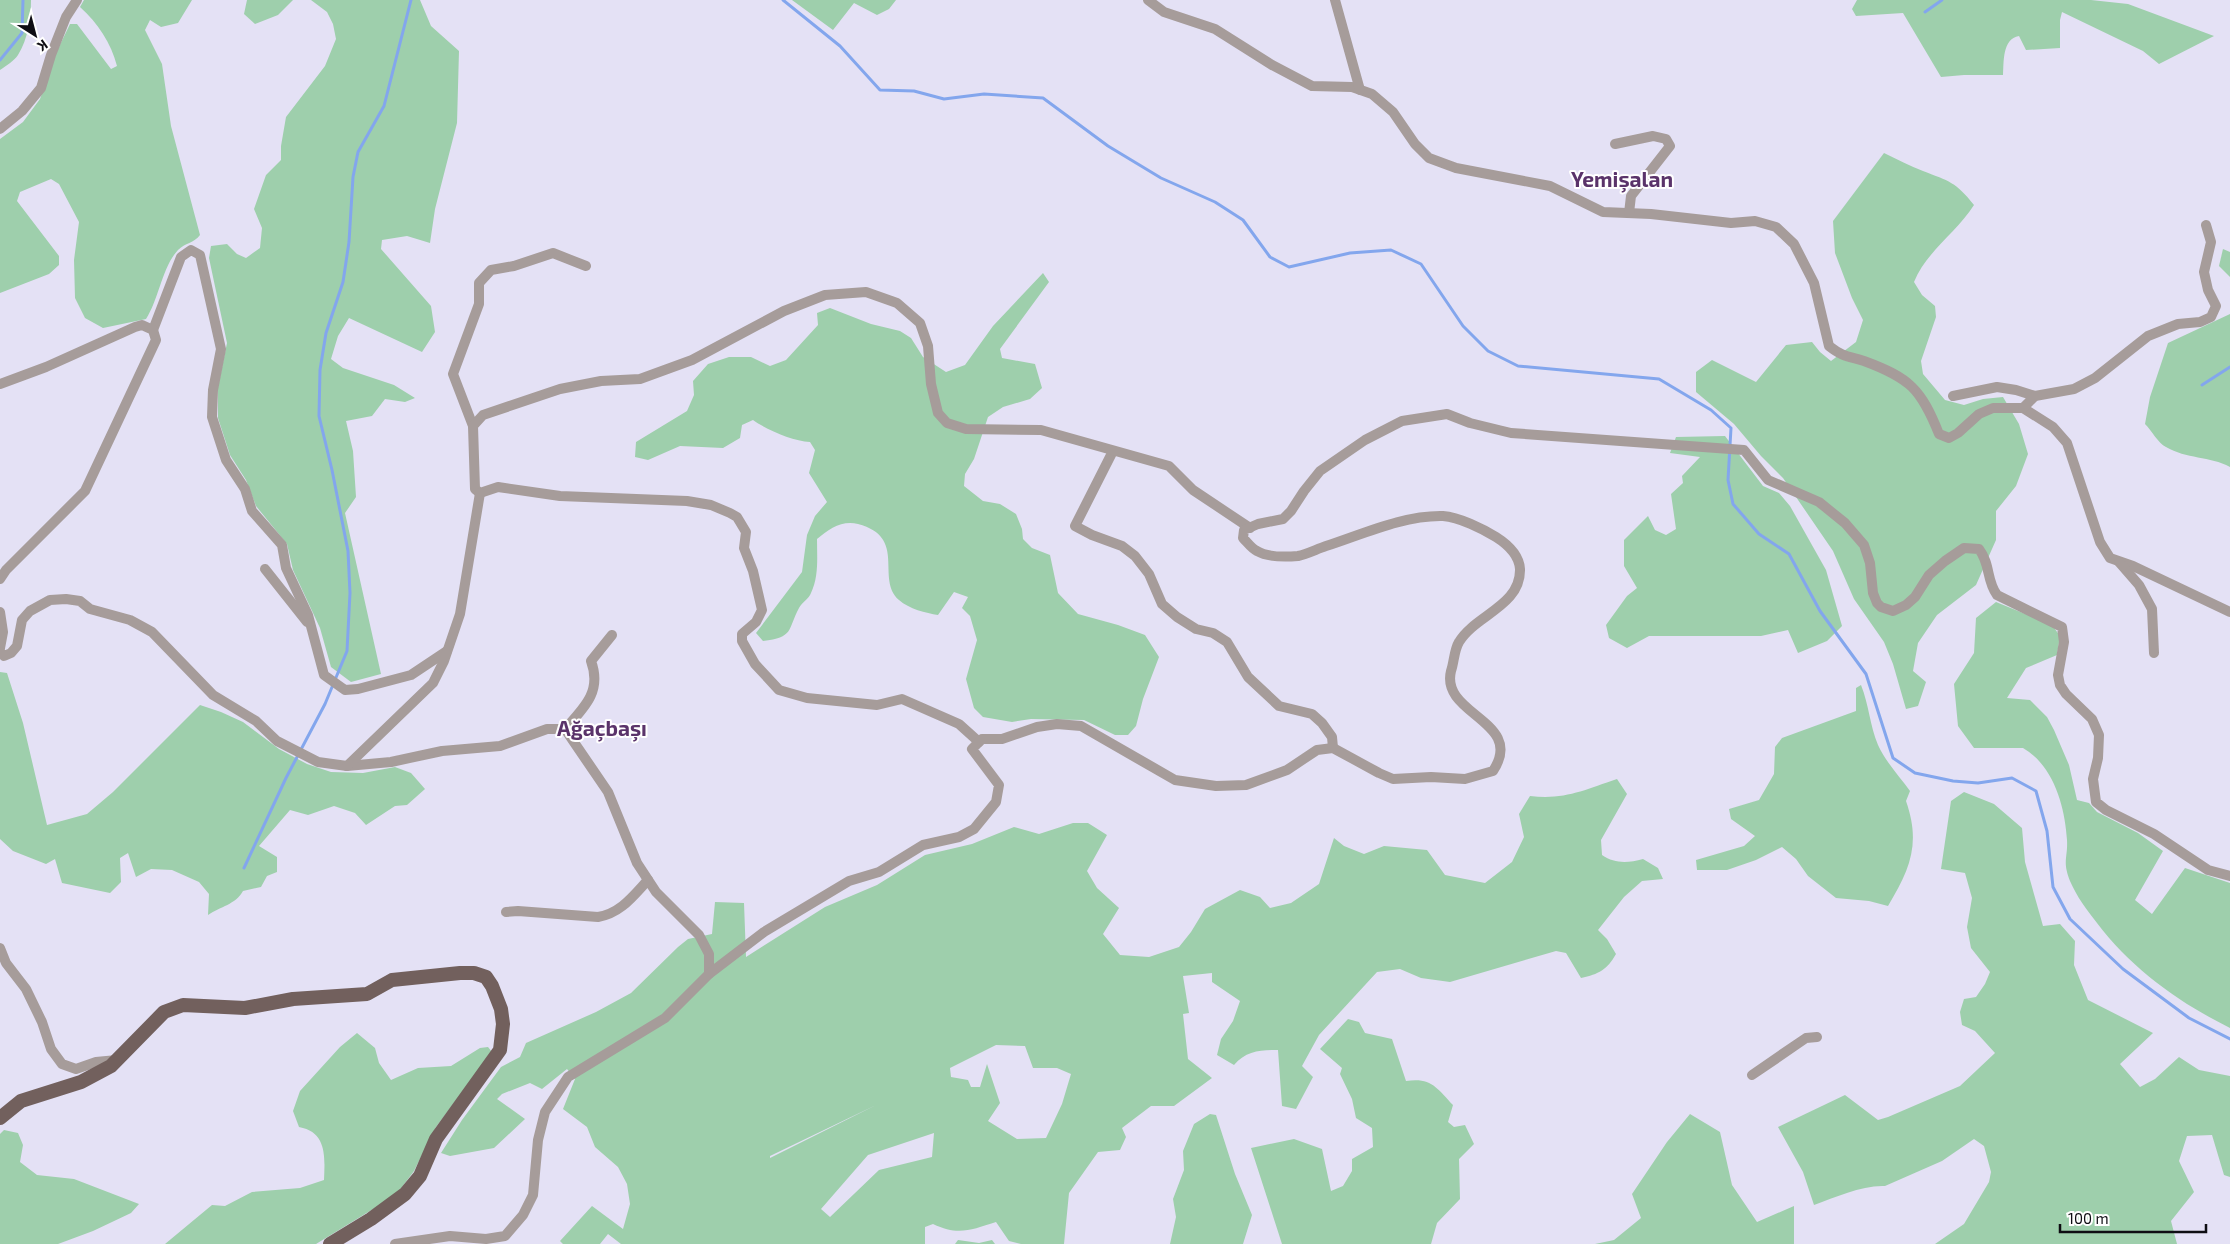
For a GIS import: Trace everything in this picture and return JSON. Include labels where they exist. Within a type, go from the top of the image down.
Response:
[{"type":"main road","points":[[0,1118],[21,1101],[80,1082],[111,1066],[164,1012],[183,1005],[246,1008],[293,999],[367,994],[392,980],[474,973],[486,977],[494,990],[501,1009],[503,1024],[500,1050],[436,1139],[420,1176],[405,1194],[330,1244]]},
{"type":"street","points":[[0,129],[22,111],[41,88],[51,55],[66,17],[77,0]]},
{"type":"street","points":[[1148,0],[1164,12],[1216,29],[1272,65],[1312,86],[1352,86],[1372,94],[1393,112],[1415,144],[1429,158],[1456,168],[1550,186],[1603,212],[1651,214],[1731,224],[1755,221],[1776,227],[1794,244],[1814,283],[1829,346],[1843,357],[1855,358],[1887,369],[1908,381],[1920,394],[1939,434],[1949,438],[1958,433],[1979,414],[1993,408],[2022,408],[2053,427],[2067,443],[2100,542],[2110,558],[2230,612]]},
{"type":"street","points":[[1335,0],[1360,90]]},
{"type":"street","points":[[1614,144],[1653,136],[1666,138],[1670,146],[1631,196],[1629,213]]},
{"type":"street","points":[[1953,396],[1997,387],[2035,396],[2074,389],[2095,378],[2148,336],[2178,324],[2200,322],[2211,317],[2216,306],[2208,290],[2204,272],[2211,242],[2206,225]]},
{"type":"street","points":[[0,580],[6,570],[84,491],[156,340],[153,330],[181,256],[191,250],[200,254],[221,349],[213,390],[212,417],[226,460],[245,489],[252,511],[282,545],[286,568],[312,629],[324,675],[345,690],[358,689],[411,675],[447,651]]},
{"type":"street","points":[[480,493],[475,490],[473,426],[453,374],[479,304],[480,283],[491,270],[514,266],[553,253],[586,266]]},
{"type":"street","points":[[473,426],[483,415],[560,389],[601,381],[640,379],[692,360],[784,311],[825,295],[866,292],[897,303],[920,323],[928,346],[931,384],[938,413],[947,423],[966,429],[1041,430],[1169,466],[1193,490],[1250,528]]},
{"type":"street","points":[[0,384],[46,367],[135,327],[142,325],[153,330]]},
{"type":"street","points":[[2022,408],[2035,396]]},
{"type":"street","points":[[395,1244],[450,1236],[486,1239],[505,1236],[523,1215],[533,1195],[538,1140],[545,1112],[568,1077],[665,1018],[708,974],[764,932],[850,881],[879,872],[923,845],[959,837],[974,829],[996,802],[999,785],[972,749],[982,739],[1002,739],[1037,727],[1057,724],[1081,726],[1175,780],[1216,786],[1246,785],[1287,770],[1317,750],[1333,748],[1393,779],[1431,777],[1465,779],[1492,771],[1500,760],[1501,745],[1496,734],[1461,703],[1452,687],[1450,675],[1459,642],[1475,625],[1512,594],[1517,583],[1520,568],[1515,553],[1507,544],[1482,528],[1444,516],[1403,521],[1298,556],[1272,555],[1256,551],[1244,538],[1244,530],[1283,519],[1320,471],[1365,440],[1402,421],[1447,414],[1470,423],[1512,433],[1744,450],[1768,480],[1819,502],[1846,523],[1864,545],[1870,563],[1872,593],[1882,607],[1893,611],[1906,605],[1915,597],[1928,575],[1945,561],[1964,548],[1979,549],[1988,564],[1990,586],[1997,595],[2062,627],[2064,642],[2058,676],[2060,685],[2066,694],[2092,719],[2099,735],[2098,758],[2093,779],[2096,802],[2106,810],[2154,834],[2208,870],[2230,876]]},
{"type":"street","points":[[1113,451],[1075,526],[1092,535],[1122,546],[1136,556],[1149,574],[1162,604],[1196,629],[1214,633],[1227,642],[1248,677],[1279,706],[1312,714],[1332,736],[1333,748]]},
{"type":"street","points":[[480,493],[498,487],[570,497],[687,501],[710,505],[730,512],[737,517],[746,532],[744,548],[753,571],[762,610],[756,622],[742,634],[742,641],[755,664],[779,690],[807,698],[878,705],[902,699],[959,724],[979,742]]},
{"type":"street","points":[[347,766],[433,683],[460,614],[480,493]]},
{"type":"street","points":[[2117,560],[2139,585],[2152,609],[2154,653]]},
{"type":"street","points":[[264,569],[312,629]]},
{"type":"street","points":[[0,612],[3,622],[1,655],[12,653],[17,646],[22,620],[30,610],[50,600],[66,598],[80,601],[90,609],[130,620],[152,632],[213,695],[256,721],[277,741],[318,762],[347,766],[391,762],[442,751],[500,746],[547,729],[565,729],[584,709],[595,686],[596,674],[591,661],[612,635]]},
{"type":"street","points":[[565,729],[608,792],[637,863],[648,880],[656,892],[699,935],[709,954],[708,974]]},
{"type":"street","points":[[506,912],[518,911],[598,917],[611,915],[625,905],[648,880]]},
{"type":"street","points":[[0,948],[6,963],[26,989],[42,1022],[51,1049],[62,1064],[76,1069],[96,1062],[118,1060]]},
{"type":"street","points":[[1752,1075],[1806,1038],[1818,1037]]},
{"type":"green space","points":[[0,0],[31,0],[28,28],[21,49],[10,63],[0,70]]},
{"type":"green space","points":[[84,0],[192,0],[178,23],[161,27],[150,20],[145,30],[162,64],[171,126],[200,235],[178,250],[173,257],[146,319],[103,328],[85,318],[75,298],[74,260],[79,222],[59,184],[51,179],[20,192],[17,201],[59,256],[59,265],[49,274],[0,293],[0,139],[23,122],[40,99],[56,53],[70,24],[77,24],[111,69],[117,66],[103,34],[80,7]]},
{"type":"green space","points":[[247,0],[293,0],[278,15],[255,24],[244,14]]},
{"type":"green space","points":[[311,0],[420,0],[431,26],[459,51],[457,123],[435,209],[430,243],[407,236],[382,240],[381,249],[431,306],[435,332],[422,352],[349,318],[338,336],[331,359],[343,368],[394,385],[415,398],[405,402],[385,399],[372,416],[346,421],[353,451],[356,497],[345,513],[381,674],[351,682],[331,667],[320,628],[293,570],[287,544],[256,506],[246,480],[230,455],[218,418],[218,387],[227,343],[209,258],[211,246],[227,244],[237,254],[246,258],[260,248],[262,228],[254,209],[266,175],[281,160],[281,146],[286,117],[325,66],[336,39],[333,24],[327,12]]},
{"type":"green space","points":[[792,0],[896,0],[889,9],[877,15],[854,3],[833,30]]},
{"type":"green space","points":[[1857,0],[2091,0],[2128,4],[2214,36],[2159,64],[2143,51],[2062,12],[2060,20],[2060,48],[2026,50],[2019,36],[2013,38],[2007,46],[2003,75],[1941,77],[1903,13],[1856,16],[1852,9]]},
{"type":"green space","points":[[1884,153],[1952,183],[1974,205],[1926,261],[1914,282],[1922,295],[1935,306],[1936,317],[1921,361],[1923,374],[1945,400],[1964,405],[1983,399],[2003,397],[2019,424],[2028,454],[2016,486],[1996,511],[1996,540],[1976,585],[1937,615],[1918,643],[1913,671],[1926,682],[1918,706],[1906,709],[1893,664],[1884,642],[1854,599],[1833,551],[1783,478],[1761,456],[1734,424],[1696,392],[1696,372],[1712,360],[1756,382],[1786,345],[1812,342],[1831,361],[1856,342],[1863,320],[1852,298],[1835,253],[1833,221]]},
{"type":"green space","points":[[2223,249],[2230,252],[2230,277],[2219,266]]},
{"type":"green space","points":[[1043,273],[1049,282],[1000,349],[1002,358],[1035,364],[1042,388],[1030,399],[1003,407],[988,417],[974,459],[965,474],[964,486],[983,501],[1000,504],[1016,514],[1022,529],[1023,539],[1032,548],[1050,555],[1058,593],[1078,614],[1145,635],[1159,657],[1143,699],[1136,726],[1128,735],[1115,735],[1084,720],[1031,719],[1012,722],[983,717],[974,708],[966,679],[977,640],[970,616],[962,608],[968,597],[954,592],[938,615],[918,610],[903,603],[892,591],[887,548],[882,538],[873,530],[858,524],[841,524],[817,539],[816,573],[814,587],[810,595],[800,606],[791,627],[785,635],[763,641],[756,633],[802,572],[807,535],[815,516],[827,502],[809,473],[815,450],[810,442],[796,440],[780,434],[765,428],[753,420],[742,425],[740,438],[723,448],[680,446],[648,460],[635,457],[636,442],[687,411],[694,395],[693,381],[708,364],[729,357],[751,357],[770,366],[786,360],[818,325],[817,313],[830,308],[871,324],[900,331],[911,338],[923,357],[946,372],[965,365],[993,326]]},
{"type":"green space","points":[[2230,314],[2230,467],[2222,463],[2182,454],[2166,447],[2145,424],[2150,397],[2168,343]]},
{"type":"green space","points":[[1725,436],[1763,486],[1779,493],[1790,506],[1826,570],[1842,626],[1827,641],[1798,653],[1788,630],[1761,636],[1649,636],[1627,648],[1609,638],[1606,625],[1627,596],[1637,588],[1624,566],[1624,540],[1648,516],[1655,530],[1666,535],[1676,529],[1671,494],[1683,483],[1682,476],[1700,457],[1670,453],[1676,437]]},
{"type":"green space","points":[[1996,602],[2052,625],[2060,636],[2057,655],[2026,668],[2007,698],[2030,700],[2047,717],[2069,765],[2077,800],[2089,803],[2097,812],[2138,833],[2163,851],[2135,900],[2152,914],[2185,868],[2230,883],[2230,1028],[2192,1007],[2141,970],[2111,940],[2085,908],[2070,881],[2066,864],[2067,840],[2064,814],[2056,788],[2043,765],[2023,748],[1974,748],[1958,726],[1954,684],[1974,653],[1976,618]]},
{"type":"green space","points":[[0,672],[7,673],[23,723],[47,825],[87,814],[113,792],[200,705],[243,722],[279,749],[307,764],[331,772],[363,773],[395,767],[411,773],[425,789],[407,805],[395,806],[366,825],[355,813],[334,806],[308,815],[290,810],[259,846],[277,857],[277,872],[267,876],[261,887],[243,891],[232,902],[208,915],[209,894],[199,882],[172,870],[151,869],[136,877],[128,853],[120,858],[121,882],[110,893],[62,883],[55,859],[46,864],[13,851],[0,839]]},
{"type":"green space","points":[[1861,685],[1878,745],[1910,791],[1906,801],[1913,830],[1911,856],[1902,880],[1888,906],[1869,901],[1836,898],[1808,876],[1796,859],[1782,847],[1756,860],[1727,870],[1697,870],[1696,860],[1744,846],[1755,836],[1731,819],[1729,809],[1759,800],[1774,774],[1775,747],[1782,738],[1856,711],[1856,688]]},
{"type":"green space","points":[[1617,779],[1627,794],[1601,840],[1602,855],[1622,862],[1643,859],[1658,868],[1663,879],[1642,881],[1624,897],[1598,930],[1607,939],[1616,954],[1606,968],[1593,975],[1581,978],[1566,953],[1556,951],[1450,982],[1421,978],[1400,969],[1377,972],[1319,1035],[1302,1066],[1313,1077],[1296,1109],[1282,1106],[1278,1050],[1265,1050],[1248,1054],[1234,1065],[1217,1055],[1221,1039],[1233,1021],[1240,1001],[1212,982],[1212,973],[1183,976],[1189,1013],[1183,1014],[1188,1059],[1212,1078],[1174,1106],[1151,1106],[1122,1128],[1126,1137],[1120,1150],[1098,1152],[1069,1193],[1064,1244],[1021,1244],[1009,1241],[996,1222],[957,1231],[933,1224],[925,1227],[925,1244],[621,1244],[608,1234],[600,1244],[563,1244],[560,1241],[592,1206],[623,1229],[630,1204],[627,1184],[618,1167],[595,1147],[587,1127],[563,1109],[575,1079],[567,1069],[542,1089],[530,1083],[502,1094],[497,1099],[525,1119],[494,1148],[450,1156],[441,1153],[462,1120],[501,1067],[520,1057],[526,1043],[596,1012],[631,993],[688,939],[712,934],[715,902],[744,903],[746,957],[825,907],[877,885],[925,855],[972,844],[1014,827],[1039,834],[1073,823],[1088,823],[1107,835],[1087,871],[1097,888],[1119,908],[1103,934],[1120,955],[1149,957],[1179,947],[1205,909],[1240,890],[1260,897],[1270,908],[1291,903],[1319,884],[1334,838],[1344,846],[1364,854],[1384,846],[1427,850],[1445,875],[1485,883],[1512,862],[1524,837],[1519,814],[1530,796],[1554,797],[1584,790]],"holes":[[[996,1045],[1025,1046],[1033,1068],[1057,1068],[1071,1074],[1062,1104],[1046,1138],[1017,1139],[988,1121],[1000,1103],[987,1064],[980,1087],[971,1087],[968,1080],[951,1077],[950,1068]],[[876,1105],[770,1158],[770,1156]],[[934,1133],[932,1157],[879,1170],[830,1217],[821,1209],[868,1155]]]},
{"type":"green space","points":[[1964,792],[1994,804],[2022,828],[2025,862],[2043,926],[2060,924],[2075,941],[2074,965],[2088,1000],[2153,1033],[2120,1064],[2140,1087],[2155,1079],[2179,1057],[2199,1070],[2230,1076],[2230,1177],[2224,1175],[2212,1135],[2187,1136],[2179,1161],[2194,1192],[2171,1221],[2177,1244],[1935,1244],[1964,1224],[1989,1182],[1991,1172],[1984,1146],[1974,1139],[1942,1161],[1885,1186],[1858,1189],[1814,1205],[1803,1172],[1778,1127],[1845,1095],[1878,1120],[1888,1117],[1960,1086],[1995,1053],[1975,1031],[1962,1025],[1960,1012],[1964,999],[1976,997],[1985,984],[1990,972],[1971,948],[1967,927],[1972,898],[1965,873],[1941,869],[1951,801]]},
{"type":"green space","points":[[1348,1019],[1359,1022],[1365,1033],[1392,1039],[1406,1081],[1428,1082],[1438,1089],[1453,1105],[1448,1122],[1454,1127],[1465,1125],[1474,1144],[1459,1159],[1460,1199],[1437,1223],[1431,1244],[1282,1244],[1251,1148],[1294,1139],[1322,1149],[1331,1191],[1343,1186],[1352,1171],[1352,1159],[1373,1147],[1372,1128],[1356,1118],[1352,1099],[1340,1074],[1342,1068],[1320,1049]]},
{"type":"green space","points":[[357,1033],[375,1048],[379,1063],[391,1080],[418,1068],[451,1066],[480,1048],[488,1047],[492,1052],[436,1127],[414,1171],[396,1195],[316,1244],[165,1244],[212,1205],[225,1206],[252,1192],[300,1188],[324,1180],[324,1154],[319,1140],[315,1134],[299,1127],[293,1111],[300,1091],[340,1047]]},
{"type":"green space","points":[[1210,1114],[1216,1115],[1235,1174],[1252,1215],[1243,1244],[1170,1244],[1176,1217],[1173,1199],[1184,1170],[1183,1151],[1194,1124]]},
{"type":"green space","points":[[1690,1114],[1720,1132],[1732,1185],[1757,1222],[1794,1206],[1794,1244],[1595,1244],[1614,1240],[1641,1218],[1632,1194],[1667,1142]]},
{"type":"green space","points":[[4,1130],[18,1133],[23,1145],[20,1162],[37,1175],[74,1179],[139,1204],[131,1213],[93,1231],[58,1244],[0,1244],[0,1134]]},
{"type":"green space","points":[[958,1240],[979,1243],[992,1240],[995,1244],[955,1244]]},
{"type":"waterway","points":[[0,60],[22,33],[23,0]]},
{"type":"waterway","points":[[244,868],[286,778],[325,704],[347,651],[350,593],[348,551],[319,416],[320,370],[326,333],[343,282],[349,242],[353,177],[358,152],[384,106],[411,0]]},
{"type":"waterway","points":[[783,0],[840,46],[880,90],[914,91],[944,99],[984,94],[1043,98],[1108,146],[1161,178],[1215,202],[1243,220],[1270,257],[1289,267],[1350,253],[1391,250],[1421,264],[1463,326],[1488,351],[1518,366],[1659,379],[1711,410],[1731,428],[1728,480],[1733,504],[1759,534],[1789,554],[1820,611],[1866,674],[1893,758],[1915,773],[1953,781],[1978,783],[2012,778],[2036,791],[2047,831],[2053,887],[2070,919],[2123,969],[2189,1018],[2230,1039]]},
{"type":"waterway","points":[[1925,12],[1942,0]]},
{"type":"waterway","points":[[2202,385],[2230,367]]},
{"type":"district","name":"Yemişalan","points":[[1622,178]]},
{"type":"district","name":"Ağaçbaşı","points":[[602,727]]}]
